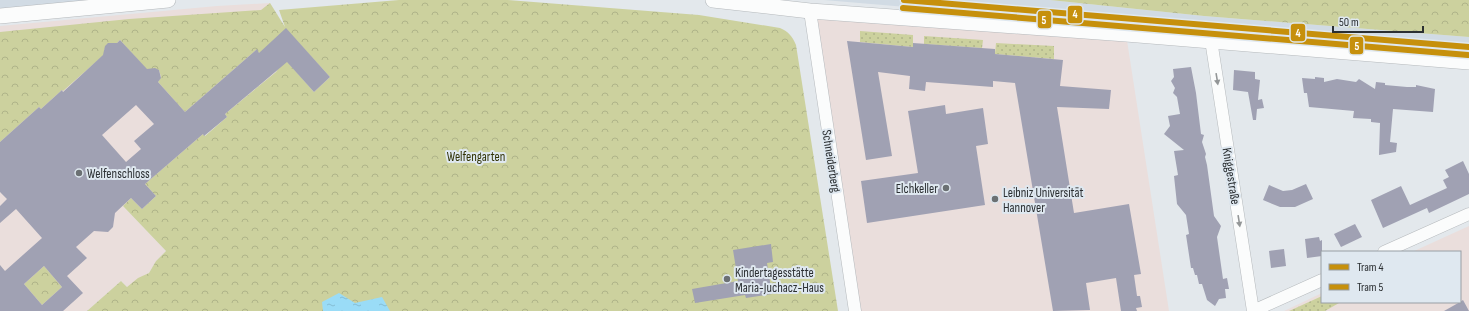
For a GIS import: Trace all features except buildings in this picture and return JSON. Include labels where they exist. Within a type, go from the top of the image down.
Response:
[{"type":"street","points":[[0,16],[168,0]]},
{"type":"street","points":[[713,0],[810,11],[1211,40],[1469,62]]},
{"type":"street","name":"Schneiderberg","points":[[810,11],[855,311]]},
{"type":"street","name":"Kniggestraße","points":[[1211,40],[1253,311]]},
{"type":"street","points":[[1386,251],[1469,214]]},
{"type":"street","points":[[1253,311],[1321,280]]},
{"type":"shaded area","points":[[0,0],[97,0],[0,9]]},
{"type":"shaded area","points":[[824,0],[1050,0],[1204,16],[1469,37],[1469,50],[1034,13],[1024,17]]},
{"type":"shaded area","points":[[270,3],[283,25],[330,77],[314,92],[285,60],[276,72],[225,114],[227,117],[204,136],[203,135],[146,184],[156,196],[142,209],[123,206],[166,251],[156,261],[149,273],[127,287],[121,281],[87,311],[0,311],[0,26],[217,6]]},
{"type":"shaded area","name":"Leibniz Universität Hannover","points":[[810,11],[1126,34],[1169,311],[855,311]]},
{"type":"shaded area","points":[[1469,226],[1469,311],[1284,311],[1321,293],[1321,303],[1461,303],[1461,251],[1414,251]]},
{"type":"green space","name":"Welfengarten","points":[[399,0],[508,0],[699,15],[780,28],[786,31],[792,37],[796,45],[838,311],[87,311],[121,281],[127,287],[138,278],[149,273],[156,261],[166,251],[123,206],[131,198],[142,209],[156,196],[145,184],[203,134],[205,136],[227,117],[225,114],[276,72],[285,59],[314,92],[330,77],[286,29],[261,55],[256,50],[185,112],[158,82],[161,77],[159,70],[148,71],[120,40],[114,46],[108,44],[104,50],[106,53],[41,109],[39,107],[0,142],[0,32],[129,19],[261,10],[270,3],[285,27],[279,10]]},
{"type":"green space","points":[[1050,0],[1469,0],[1469,37],[1204,16]]},
{"type":"green space","points":[[860,31],[913,35],[913,47],[860,42]]},
{"type":"green space","points":[[924,36],[983,40],[982,48],[924,44]]},
{"type":"green space","points":[[996,43],[1054,46],[1054,59],[995,54]]},
{"type":"green space","points":[[44,266],[62,287],[42,305],[24,284]]},
{"type":"green space","points":[[1321,296],[1321,303],[1339,303],[1325,311],[1289,311]]},
{"type":"water","points":[[339,293],[355,303],[382,297],[390,311],[323,311],[322,302]]},
{"type":"tram line","name":"4","points":[[904,0],[1469,47]]},
{"type":"tram line","name":"5","points":[[903,8],[1468,55]]},
{"type":"place","name":"Welfenschloss","points":[[79,173]]},
{"type":"place","name":"Elchkeller","points":[[946,188]]},
{"type":"place","name":"Leibniz Universität Hannover","points":[[995,199]]},
{"type":"place","name":"Kindertagesstätte Maria-Juchacz-Haus","points":[[727,279]]}]
